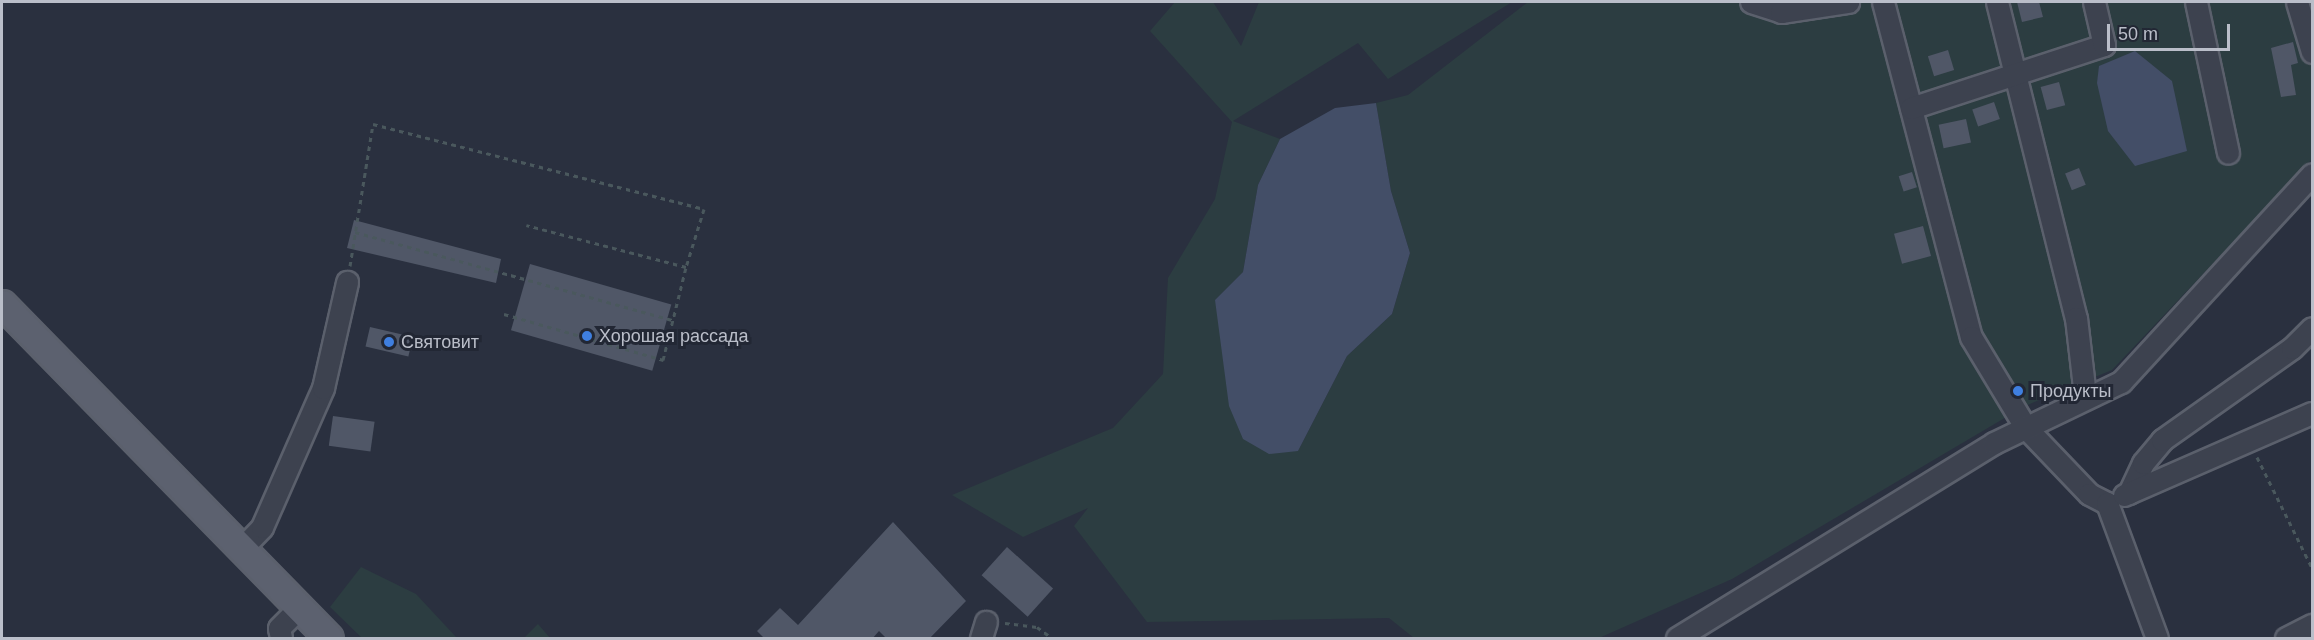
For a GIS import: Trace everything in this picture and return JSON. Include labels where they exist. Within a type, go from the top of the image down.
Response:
[{"type":"main road","points":[[2,304],[329,639]]},
{"type":"street","points":[[1751,2],[1780,12],[1848,2]]},
{"type":"street","points":[[1883,2],[1971,337],[2026,428],[2089,495],[2107,503],[2157,639]]},
{"type":"street","points":[[1997,2],[2076,318],[2085,396]]},
{"type":"street","points":[[1911,108],[2104,45],[2094,2]]},
{"type":"street","points":[[2196,2],[2228,153]]},
{"type":"street","points":[[2297,2],[2313,52]]},
{"type":"street","points":[[1677,639],[1994,443],[2085,396],[2121,382],[2313,174]]},
{"type":"street","points":[[241,549],[262,527],[323,388],[347,282]]},
{"type":"street","points":[[2130,493],[2143,463],[2162,440],[2292,348],[2313,328]]},
{"type":"street","points":[[2107,503],[2313,413]]},
{"type":"street","points":[[281,639],[279,628],[299,608]]},
{"type":"street","points":[[2286,639],[2313,625]]},
{"type":"path","points":[[347,282],[373,124],[704,209],[686,267],[663,360],[504,314]]},
{"type":"path","points":[[526,225],[686,267]]},
{"type":"path","points":[[356,232],[673,320]]},
{"type":"path","points":[[2245,441],[2263,464],[2313,568]]},
{"type":"path","points":[[983,630],[1037,627],[1052,639]]},
{"type":"shaded area","points":[[1175,2],[1213,2],[1241,46],[1259,2],[1512,2],[1388,79],[1358,43],[1233,121],[1280,139],[1258,185],[1243,272],[1215,300],[1298,451],[1347,356],[1392,314],[1410,253],[1391,191],[1376,103],[1408,95],[1528,2],[2312,2],[2312,159],[2112,370],[2025,406],[1732,579],[1599,638],[1414,638],[1389,618],[1147,622],[1074,526],[1088,508],[1023,537],[952,495],[1113,428],[1163,374],[1168,278],[1215,199],[1232,122],[1150,31]]},
{"type":"shaded area","points":[[361,567],[416,594],[457,638],[362,638],[330,607]]},
{"type":"shaded area","points":[[538,624],[550,638],[524,638]]},
{"type":"water","points":[[2135,51],[2172,81],[2187,151],[2135,166],[2108,131],[2097,83],[2099,66]]},
{"type":"water","points":[[1376,103],[1391,191],[1410,253],[1392,314],[1347,356],[1298,451],[1269,454],[1243,439],[1229,406],[1215,300],[1243,272],[1258,185],[1280,139],[1335,108]]},
{"type":"building","points":[[2017,2],[2039,2],[2043,17],[2022,22]]},
{"type":"building","points":[[2293,42],[2298,63],[2291,65],[2296,95],[2281,97],[2271,48]]},
{"type":"building","points":[[1948,50],[1954,70],[1934,76],[1928,56]]},
{"type":"building","points":[[2059,82],[2065,105],[2047,110],[2041,87]]},
{"type":"building","points":[[1994,102],[2000,119],[1978,127],[1972,109]]},
{"type":"building","points":[[1966,119],[1971,142],[1944,148],[1939,125]]},
{"type":"building","points":[[2079,168],[2086,185],[2072,190],[2065,174]]},
{"type":"building","points":[[1912,172],[1917,187],[1904,192],[1899,176]]},
{"type":"building","points":[[354,220],[501,259],[496,283],[347,248]]},
{"type":"building","points":[[1923,226],[1931,256],[1902,264],[1894,234]]},
{"type":"building","points":[[530,264],[671,305],[652,371],[511,330]]},
{"type":"building","name":"Святовит","points":[[370,327],[413,337],[408,356],[366,346]]},
{"type":"building","points":[[333,416],[375,422],[370,452],[329,446]]},
{"type":"building","points":[[893,522],[966,601],[929,639],[887,639],[879,631],[872,639],[765,639],[757,631],[780,608],[798,625]]},
{"type":"building","points":[[1007,547],[1053,588],[1028,617],[982,575]]},
{"type":"place","name":"Хорошая рассада","points":[[587,336]]},
{"type":"place","name":"Святовит","points":[[389,342]]},
{"type":"place","name":"Продукты","points":[[2018,391]]}]
